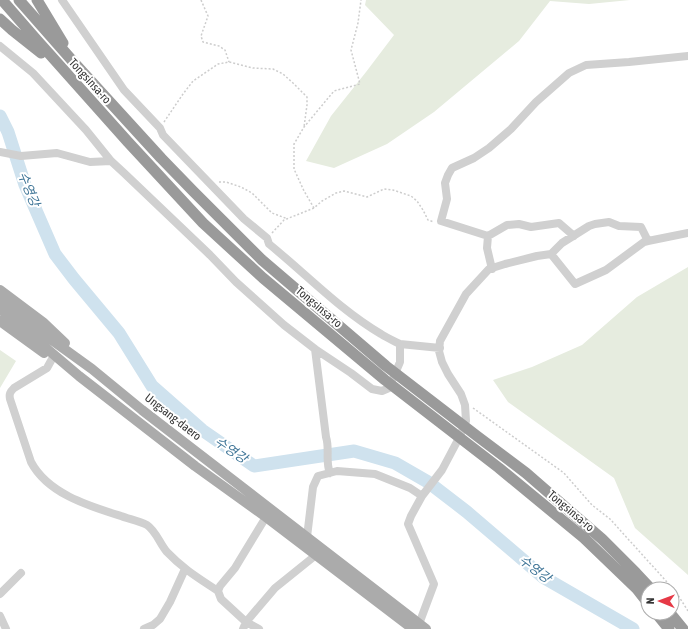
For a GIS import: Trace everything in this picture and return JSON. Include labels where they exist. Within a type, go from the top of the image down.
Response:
[{"type":"highway","name":"Tongsinsa-ro","points":[[2,0],[63,70],[203,223],[263,278],[385,380],[499,468],[584,538],[640,594]]},
{"type":"highway","name":"Tongsinsa-ro","points":[[19,0],[192,192],[262,260],[386,366],[526,473],[602,539],[644,581]]},
{"type":"highway","points":[[37,0],[77,66]]},
{"type":"highway","points":[[0,19],[63,70]]},
{"type":"highway","points":[[662,621],[669,629]]},
{"type":"main road","points":[[0,290],[44,323],[92,369]]},
{"type":"main road","name":"Ungsang-daero","points":[[0,299],[38,330],[92,369],[142,410],[306,537],[318,551]]},
{"type":"main road","name":"Ungsang-daero","points":[[0,309],[79,376],[195,466],[266,517],[318,551],[419,627]]},
{"type":"main road","points":[[0,321],[26,341],[79,376]]},
{"type":"street","points":[[62,0],[124,90],[160,128],[163,135],[244,219],[267,238],[269,244],[333,299],[363,323],[382,335],[400,344],[440,348]]},
{"type":"street","points":[[0,46],[34,72],[86,130],[111,161],[199,244],[236,282],[284,325],[315,349],[372,389],[382,391],[389,388],[400,362],[400,344]]},
{"type":"street","points":[[574,236],[559,223],[530,227],[519,224],[507,225],[488,236],[441,221],[447,199],[445,183],[448,175],[452,168],[474,158],[512,129],[536,102],[568,73],[586,65],[682,58],[688,56]]},
{"type":"street","points":[[3,153],[21,156],[57,153],[90,162],[111,161]]},
{"type":"street","points":[[419,627],[434,584],[408,524],[424,494],[442,470],[460,436],[466,421],[465,405],[461,394],[442,362],[440,341],[466,294],[489,269],[537,256],[551,254],[562,244],[589,226],[595,224],[609,222],[619,226],[641,227],[648,241]]},
{"type":"street","points":[[551,254],[574,284],[606,270],[644,242],[688,233]]},
{"type":"street","points":[[488,236],[487,248],[492,269]]},
{"type":"street","points":[[315,349],[327,442],[329,471]]},
{"type":"street","points":[[52,359],[47,368],[14,388],[9,394],[34,468],[54,487],[75,499],[94,508],[148,526],[167,551],[185,569],[218,591],[221,599],[245,626],[259,629]]},
{"type":"street","points":[[306,537],[313,487],[318,476],[329,471],[375,474],[424,494]]},
{"type":"street","points":[[218,591],[220,586],[235,568],[266,517]]},
{"type":"street","points":[[245,626],[275,588],[318,551]]},
{"type":"street","points":[[144,629],[153,625],[160,619],[170,602],[185,569]]},
{"type":"street","points":[[0,594],[21,573]]},
{"type":"street","points":[[0,616],[6,629]]},
{"type":"path","points":[[200,0],[208,16],[201,36],[203,42],[219,46],[225,50],[229,62]]},
{"type":"path","points":[[314,208],[294,169],[294,144],[304,127],[334,91],[360,84],[351,50],[358,23],[361,0]]},
{"type":"path","points":[[160,128],[193,81],[218,64],[229,62],[253,68],[273,69],[283,74],[306,97],[307,105],[304,127]]},
{"type":"path","points":[[212,185],[217,182],[226,182],[242,187],[252,193],[272,213],[288,219]]},
{"type":"path","points":[[267,238],[284,220],[314,208],[322,201],[336,193],[344,191],[367,197],[384,189],[393,190],[411,196],[417,201],[424,210],[428,220],[434,222],[441,221]]},
{"type":"path","points":[[465,405],[472,407],[564,473],[592,505],[610,519],[676,592],[688,611]]},
{"type":"shaded area","points":[[366,0],[630,0],[589,4],[550,1],[519,41],[434,112],[387,144],[334,168],[306,161],[331,116],[394,35],[365,5]]},
{"type":"shaded area","points":[[688,267],[688,575],[635,528],[614,478],[508,402],[493,380],[532,367],[582,345],[637,297]]},
{"type":"shaded area","points":[[0,350],[16,361],[0,388]]},
{"type":"waterway","name":"수영강","points":[[0,116],[8,132],[25,185],[55,254],[119,333],[152,386],[202,430],[254,466],[354,451],[395,463],[428,482],[467,512],[543,577],[633,629]]}]
